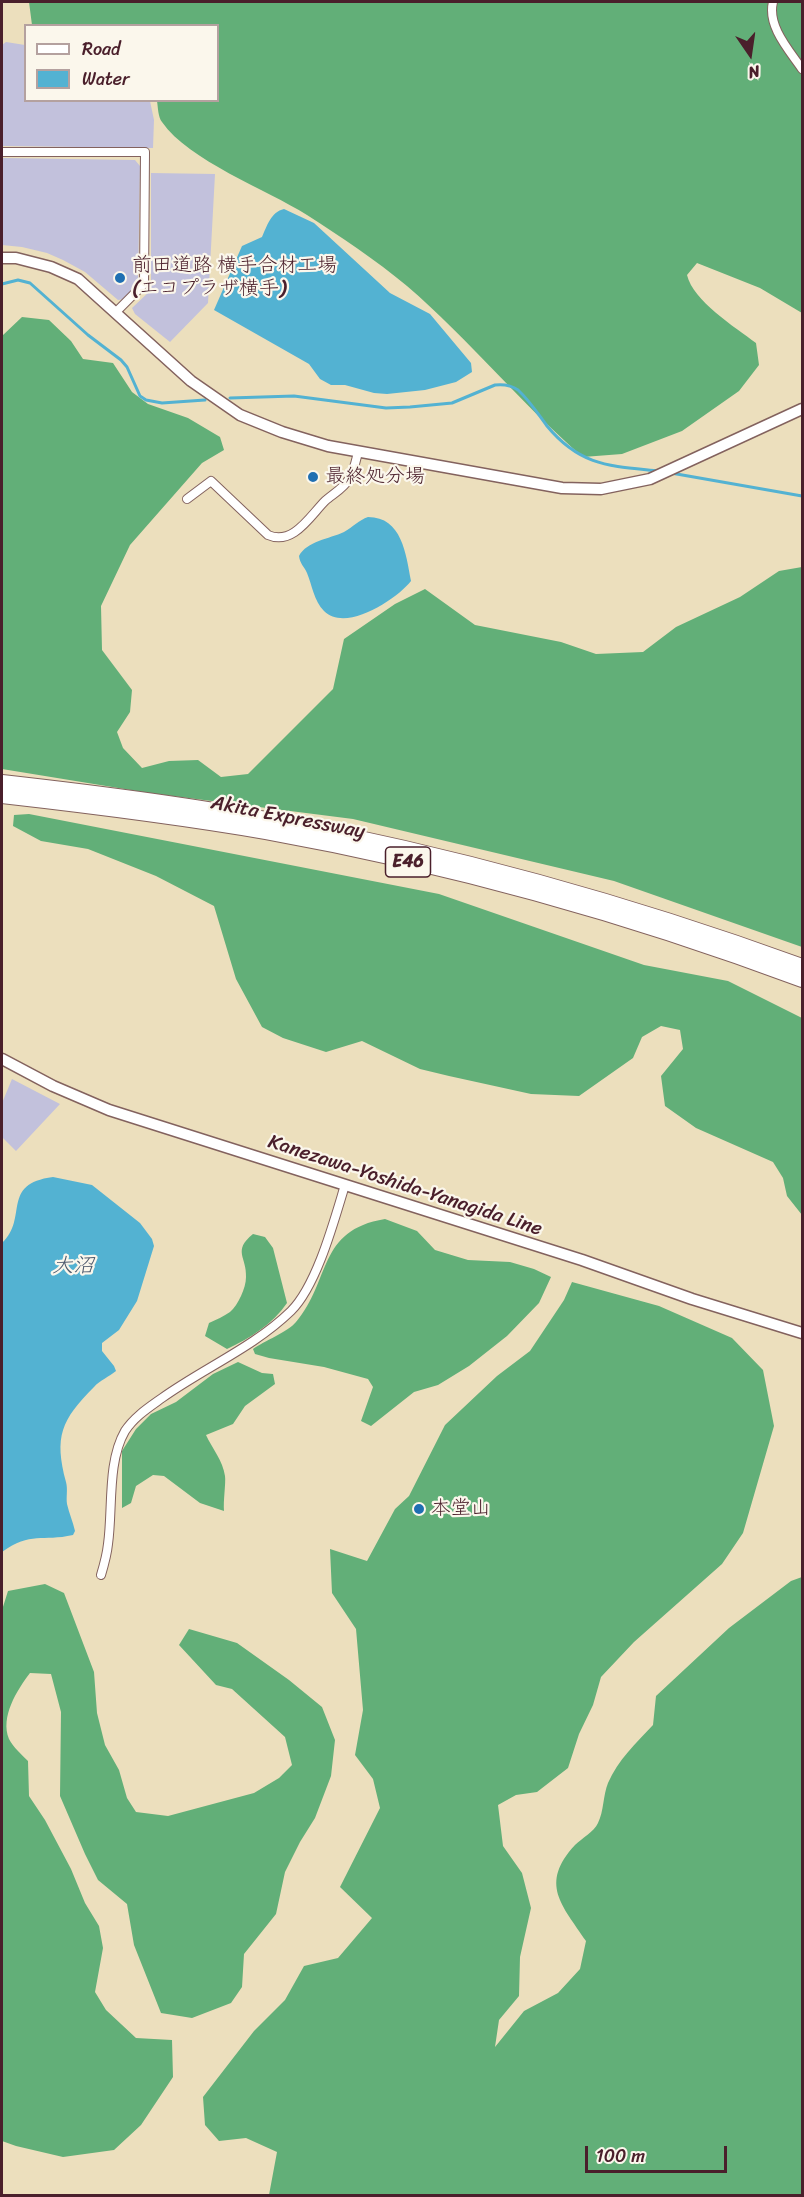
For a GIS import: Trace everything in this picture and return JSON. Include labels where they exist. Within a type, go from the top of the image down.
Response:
[{"type":"highway","name":"Akita Expressway","points":[[2,782],[184,805],[269,819],[396,845],[461,860],[663,917],[802,966]]},
{"type":"highway","name":"Akita Expressway","points":[[2,796],[266,832],[457,873],[658,930],[802,980]]},
{"type":"street","points":[[773,2],[771,10],[781,40],[802,69]]},
{"type":"street","points":[[2,152],[145,152],[144,284],[116,312]]},
{"type":"street","points":[[2,258],[16,258],[51,267],[78,279],[191,381],[240,415],[291,435],[358,452],[562,488],[601,489],[650,479],[802,409]]},
{"type":"street","points":[[187,499],[212,481],[268,535],[282,538],[301,527],[345,485],[350,478],[358,452]]},
{"type":"street","name":"Kanezawa-Yoshida-Yanagida Line","points":[[2,1059],[52,1086],[109,1110],[582,1260],[692,1299],[802,1333]]},
{"type":"street","points":[[101,1575],[108,1543],[117,1448],[125,1431],[139,1414],[268,1330],[292,1309],[308,1286],[325,1245],[345,1185]]},
{"type":"shaded area","points":[[6,42],[24,45],[24,102],[150,102],[154,120],[153,148],[2,146],[2,45]]},
{"type":"shaded area","points":[[2,158],[135,160],[140,166],[138,286],[125,299],[118,300],[85,272],[63,260],[47,253],[2,245]]},
{"type":"shaded area","points":[[151,173],[215,174],[208,303],[170,342],[135,314],[132,308],[151,290]]},
{"type":"shaded area","points":[[12,1079],[60,1104],[16,1151],[2,1137],[2,1103]]},
{"type":"green space","points":[[29,2],[802,2],[802,313],[760,288],[697,263],[687,275],[691,285],[716,313],[756,343],[759,365],[739,391],[682,431],[622,454],[583,457],[560,437],[430,306],[395,276],[307,215],[209,162],[174,136],[162,122],[157,102],[219,102],[219,24],[32,24]]},
{"type":"green space","points":[[22,317],[49,320],[71,341],[83,359],[113,363],[132,392],[148,404],[188,418],[220,437],[224,450],[202,463],[130,545],[101,606],[102,650],[132,690],[130,712],[117,732],[123,748],[142,768],[169,761],[198,760],[221,777],[248,774],[333,689],[344,639],[395,604],[425,589],[475,625],[561,642],[596,654],[643,652],[676,627],[740,597],[779,571],[802,567],[802,947],[614,881],[353,819],[149,793],[2,769],[2,336]]},
{"type":"green space","points":[[29,814],[439,894],[644,965],[728,981],[802,1018],[802,1215],[787,1196],[783,1178],[773,1162],[696,1128],[665,1106],[661,1076],[683,1049],[680,1030],[661,1026],[642,1037],[633,1058],[579,1096],[531,1094],[420,1069],[362,1041],[326,1052],[283,1038],[262,1027],[236,979],[214,906],[156,876],[88,849],[41,841],[13,826],[14,815]]},
{"type":"green space","points":[[385,1219],[417,1231],[435,1250],[468,1260],[510,1262],[551,1277],[539,1303],[507,1336],[469,1366],[438,1385],[414,1392],[371,1426],[361,1421],[373,1387],[368,1379],[324,1367],[269,1358],[255,1354],[253,1349],[296,1322],[307,1306],[328,1259],[347,1234],[363,1225]]},
{"type":"green space","points":[[253,1234],[265,1237],[273,1248],[287,1303],[275,1318],[260,1330],[227,1349],[205,1336],[209,1323],[230,1312],[241,1296],[246,1277],[242,1250],[243,1245]]},
{"type":"green space","points":[[572,1282],[659,1306],[732,1338],[763,1370],[774,1426],[743,1533],[722,1564],[634,1642],[601,1677],[593,1705],[579,1734],[568,1768],[537,1792],[516,1795],[498,1805],[503,1846],[522,1873],[531,1908],[520,1957],[519,1996],[499,2020],[495,2047],[524,2011],[558,1993],[580,1969],[586,1941],[562,1905],[556,1883],[558,1871],[575,1845],[598,1823],[606,1788],[612,1775],[628,1752],[653,1725],[656,1696],[729,1628],[791,1581],[802,1577],[802,2195],[269,2195],[277,2152],[246,2138],[219,2141],[205,2125],[203,2097],[254,2031],[285,2000],[304,1966],[338,1958],[372,1918],[340,1887],[380,1808],[373,1779],[355,1755],[363,1710],[356,1629],[332,1593],[330,1549],[367,1561],[395,1509],[409,1496],[445,1425],[497,1376],[530,1351],[564,1300]]},
{"type":"green space","points":[[238,1362],[262,1373],[273,1374],[275,1384],[245,1406],[233,1424],[206,1435],[224,1470],[224,1511],[200,1503],[164,1476],[153,1475],[136,1486],[131,1503],[122,1508],[122,1451],[136,1429],[151,1414],[176,1402],[213,1374]]},
{"type":"green space","points":[[45,1584],[64,1593],[94,1672],[97,1713],[105,1745],[119,1770],[127,1798],[136,1812],[168,1816],[254,1793],[279,1778],[292,1765],[285,1737],[232,1689],[216,1685],[179,1645],[189,1629],[237,1643],[289,1680],[322,1707],[335,1740],[331,1776],[315,1818],[285,1872],[276,1914],[244,1954],[242,1987],[231,2003],[192,2018],[161,2013],[134,1945],[127,1904],[98,1880],[60,1796],[61,1712],[51,1674],[30,1673],[20,1687],[8,1713],[7,1731],[11,1742],[28,1761],[29,1796],[45,1820],[71,1869],[85,1903],[99,1926],[103,1948],[95,1992],[106,2010],[136,2038],[172,2040],[173,2077],[141,2125],[114,2150],[63,2157],[2,2141],[2,1610],[8,1591]]},
{"type":"water","points":[[284,209],[314,223],[390,293],[430,314],[471,363],[472,372],[456,382],[425,390],[387,394],[345,385],[331,385],[320,379],[309,364],[214,310],[242,246],[262,237],[273,216]]},
{"type":"water","points":[[368,517],[388,523],[395,530],[404,549],[411,581],[395,596],[370,611],[358,616],[333,617],[318,603],[299,556],[307,547],[344,532]]},
{"type":"water","name":"大沼","points":[[53,1177],[92,1185],[140,1223],[152,1239],[154,1246],[137,1301],[119,1330],[102,1343],[102,1351],[116,1371],[96,1385],[74,1409],[63,1430],[62,1466],[67,1485],[67,1504],[75,1531],[73,1535],[21,1541],[2,1552],[2,1243],[10,1233],[21,1194],[26,1187],[37,1181]]},
{"type":"waterway","points":[[2,284],[18,280],[30,283],[88,335],[121,360],[127,367],[140,396],[146,400],[162,403],[205,400]]},
{"type":"waterway","points":[[230,398],[294,396],[386,408],[410,407],[452,403],[495,385],[507,385],[522,394],[547,426],[572,450],[598,462],[626,468],[659,471]]},
{"type":"waterway","points":[[671,473],[802,496]]},
{"type":"place","name":"前田道路 横手合材工場 (エコプラザ横手)","points":[[120,278]]},
{"type":"place","name":"最終処分場","points":[[313,477]]},
{"type":"place","name":"本堂山","points":[[419,1509]]}]
